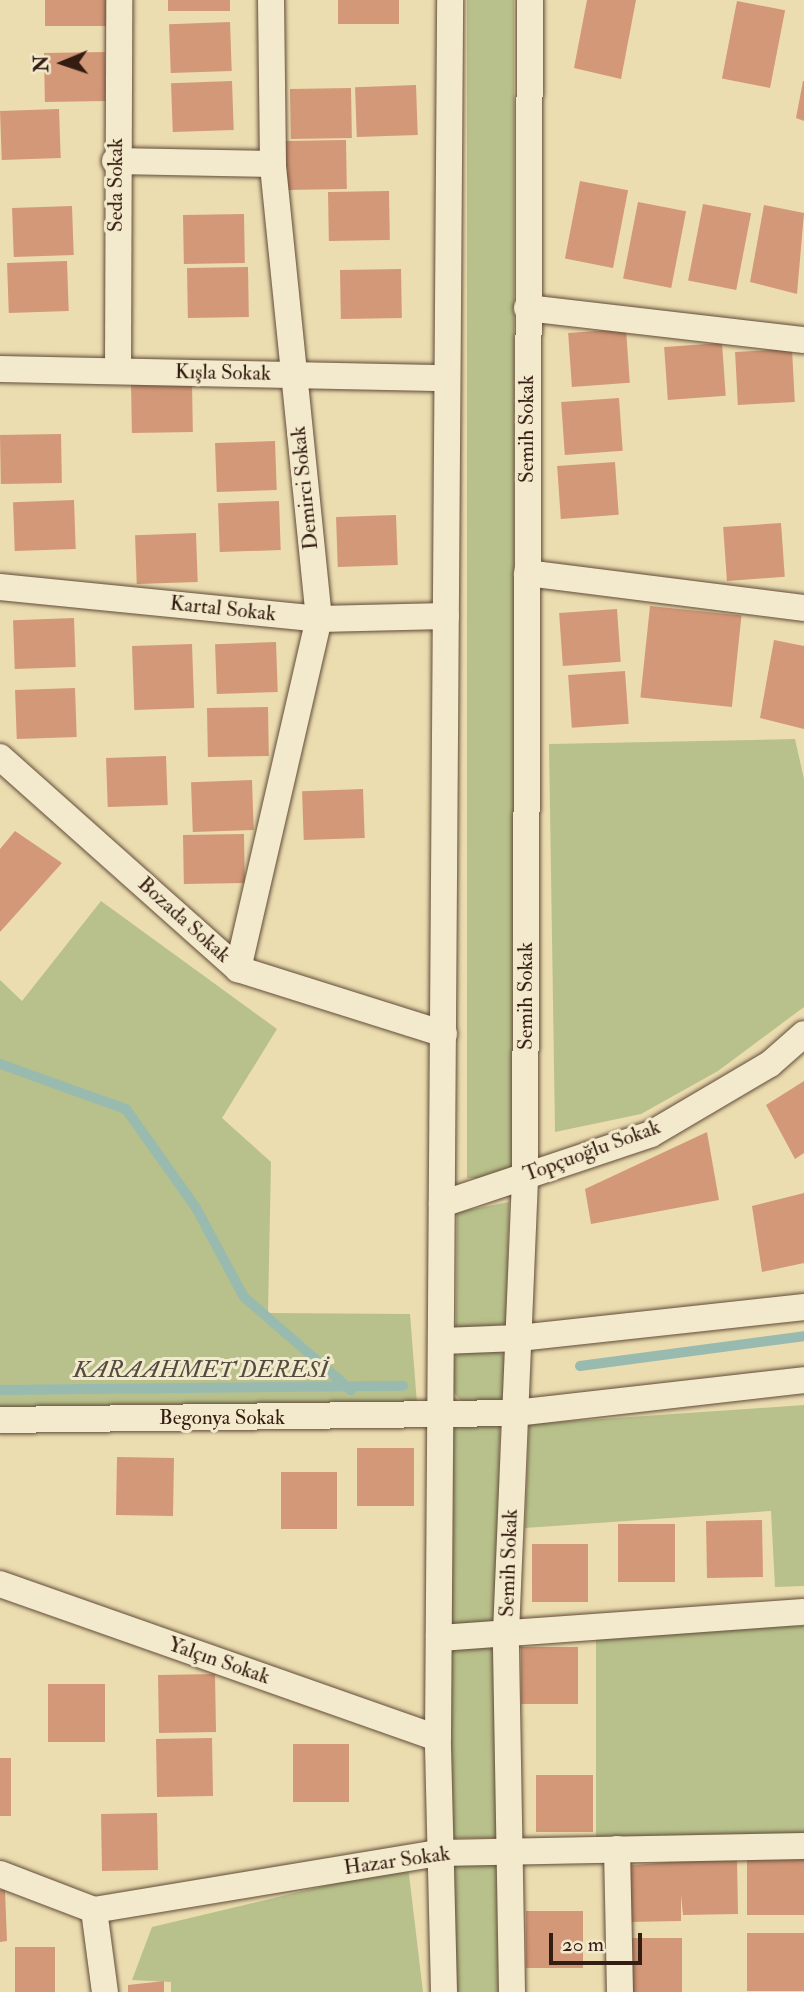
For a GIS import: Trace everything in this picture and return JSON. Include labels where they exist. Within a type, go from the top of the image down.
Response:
[{"type":"street","name":"Seda Sokak","points":[[118,371],[115,162],[119,0]]},
{"type":"street","name":"Demirci Sokak","points":[[238,969],[319,619],[272,164],[271,0]]},
{"type":"street","points":[[444,1992],[438,1738],[443,1416],[446,378],[450,0]]},
{"type":"street","name":"Semih Sokak","points":[[512,1992],[506,1633],[525,1175],[530,0]]},
{"type":"street","points":[[115,162],[272,164]]},
{"type":"street","points":[[527,308],[804,340]]},
{"type":"street","name":"Kışla Sokak","points":[[0,369],[446,378]]},
{"type":"street","points":[[527,573],[804,608]]},
{"type":"street","name":"Kartal Sokak","points":[[0,587],[319,619],[446,615]]},
{"type":"street","name":"Bozada Sokak","points":[[0,757],[238,969],[444,1034]]},
{"type":"street","name":"Topçuoğlu Sokak","points":[[442,1204],[651,1134],[770,1064],[804,1034]]},
{"type":"street","points":[[442,1341],[519,1338],[804,1307]]},
{"type":"street","points":[[482,1339],[510,1355],[517,1377],[510,1397],[483,1413],[455,1405],[442,1378],[453,1349],[482,1339]]},
{"type":"street","points":[[515,1413],[804,1380]]},
{"type":"street","name":"Begonya Sokak","points":[[0,1420],[515,1413]]},
{"type":"street","name":"Yalçın Sokak","points":[[0,1584],[438,1738]]},
{"type":"street","points":[[439,1638],[804,1612]]},
{"type":"street","name":"Hazar Sokak","points":[[94,1910],[440,1853],[804,1846]]},
{"type":"street","points":[[617,1849],[620,1992]]},
{"type":"street","points":[[0,1874],[94,1910],[105,1992]]},
{"type":"green space","points":[[467,0],[514,0],[514,1178],[467,1178]]},
{"type":"green space","points":[[795,739],[804,779],[804,1007],[718,1071],[641,1114],[555,1132],[549,744]]},
{"type":"green space","points":[[101,901],[277,1029],[222,1118],[271,1162],[268,1313],[410,1314],[418,1416],[0,1420],[0,980],[22,1001]]},
{"type":"green space","points":[[509,1202],[507,1324],[456,1330],[457,1212]]},
{"type":"green space","points":[[480,1345],[492,1347],[502,1354],[509,1364],[509,1388],[502,1398],[492,1405],[480,1407],[468,1405],[458,1398],[451,1388],[449,1376],[451,1364],[458,1354],[468,1347]]},
{"type":"green space","points":[[804,1405],[804,1586],[775,1587],[771,1511],[525,1528],[529,1424]]},
{"type":"green space","points":[[454,1423],[500,1424],[496,1625],[450,1624]]},
{"type":"green space","points":[[596,1626],[804,1626],[804,1839],[596,1839]]},
{"type":"green space","points":[[449,1646],[497,1646],[497,1838],[449,1838]]},
{"type":"green space","points":[[452,1860],[501,1860],[501,1992],[452,1992]]},
{"type":"green space","points":[[408,1866],[423,1992],[171,1992],[171,1982],[132,1980],[152,1927]]},
{"type":"building","points":[[45,0],[106,0],[106,26],[45,26]]},
{"type":"building","points":[[168,0],[230,0],[230,11],[168,11]]},
{"type":"building","points":[[338,0],[399,0],[399,24],[338,24]]},
{"type":"building","points":[[587,0],[636,0],[621,79],[574,68]]},
{"type":"building","points":[[737,1],[785,10],[770,88],[722,79]]},
{"type":"building","points":[[230,22],[232,71],[171,73],[169,24]]},
{"type":"building","points":[[105,52],[106,101],[45,102],[44,53]]},
{"type":"building","points":[[232,81],[234,130],[173,132],[171,83]]},
{"type":"building","points":[[804,81],[804,121],[796,118]]},
{"type":"building","points":[[416,85],[418,135],[357,137],[355,87]]},
{"type":"building","points":[[351,88],[352,138],[291,139],[290,89]]},
{"type":"building","points":[[59,109],[61,158],[2,160],[0,111]]},
{"type":"building","points":[[346,140],[347,189],[286,190],[285,141]]},
{"type":"building","points":[[580,181],[628,190],[613,268],[565,259]]},
{"type":"building","points":[[389,191],[390,240],[329,241],[328,192]]},
{"type":"building","points":[[638,202],[686,211],[671,288],[623,279]]},
{"type":"building","points":[[703,204],[751,213],[736,290],[688,281]]},
{"type":"building","points":[[764,205],[804,213],[797,294],[750,282]]},
{"type":"building","points":[[72,206],[74,255],[14,257],[12,208]]},
{"type":"building","points":[[244,214],[245,263],[184,264],[183,215]]},
{"type":"building","points":[[67,261],[69,311],[9,313],[7,263]]},
{"type":"building","points":[[248,267],[249,317],[188,318],[187,268]]},
{"type":"building","points":[[401,269],[402,318],[341,319],[340,270]]},
{"type":"building","points":[[626,329],[630,383],[572,387],[568,333]]},
{"type":"building","points":[[722,343],[726,396],[668,400],[664,347]]},
{"type":"building","points":[[792,349],[795,402],[738,405],[735,352]]},
{"type":"building","points":[[192,382],[193,432],[132,433],[131,383]]},
{"type":"building","points":[[619,398],[623,451],[565,455],[561,402]]},
{"type":"building","points":[[61,434],[62,483],[1,484],[0,435]]},
{"type":"building","points":[[275,441],[277,490],[217,492],[215,443]]},
{"type":"building","points":[[615,462],[619,515],[561,519],[557,466]]},
{"type":"building","points":[[74,500],[76,549],[15,551],[13,502]]},
{"type":"building","points":[[279,501],[281,550],[220,552],[218,503]]},
{"type":"building","points":[[396,515],[398,565],[338,567],[336,517]]},
{"type":"building","points":[[781,523],[785,577],[727,581],[723,527]]},
{"type":"building","points":[[196,533],[198,582],[137,584],[135,535]]},
{"type":"building","points":[[650,606],[741,616],[732,707],[640,697]]},
{"type":"building","points":[[617,609],[621,662],[563,666],[559,613]]},
{"type":"building","points":[[74,618],[76,667],[15,669],[13,620]]},
{"type":"building","points":[[774,640],[804,646],[804,729],[760,718]]},
{"type":"building","points":[[276,642],[278,692],[217,694],[215,644]]},
{"type":"building","points":[[192,644],[194,708],[134,710],[132,646]]},
{"type":"building","points":[[625,671],[629,724],[572,728],[568,675]]},
{"type":"building","points":[[75,688],[77,737],[17,739],[15,690]]},
{"type":"building","points":[[268,707],[269,756],[208,757],[207,708]]},
{"type":"building","points":[[166,756],[168,805],[108,807],[106,758]]},
{"type":"building","points":[[252,780],[254,830],[193,832],[191,782]]},
{"type":"building","points":[[363,789],[365,838],[304,840],[302,791]]},
{"type":"building","points":[[15,831],[62,863],[0,932],[0,849]]},
{"type":"building","points":[[244,834],[245,883],[184,884],[183,835]]},
{"type":"building","points":[[804,1081],[804,1153],[795,1159],[766,1105]]},
{"type":"building","points":[[707,1132],[719,1200],[591,1224],[585,1189]]},
{"type":"building","points":[[804,1193],[804,1263],[762,1272],[752,1206]]},
{"type":"building","points":[[357,1448],[414,1448],[414,1506],[357,1506]]},
{"type":"building","points":[[117,1457],[174,1458],[173,1516],[116,1515]]},
{"type":"building","points":[[281,1472],[337,1472],[337,1529],[281,1529]]},
{"type":"building","points":[[762,1520],[763,1577],[707,1578],[706,1521]]},
{"type":"building","points":[[618,1524],[675,1524],[675,1582],[618,1582]]},
{"type":"building","points":[[532,1544],[588,1544],[588,1602],[532,1602]]},
{"type":"building","points":[[521,1647],[578,1647],[578,1704],[521,1704]]},
{"type":"building","points":[[215,1674],[216,1732],[159,1733],[158,1675]]},
{"type":"building","points":[[48,1684],[105,1684],[105,1742],[48,1742]]},
{"type":"building","points":[[212,1738],[213,1796],[157,1797],[156,1739]]},
{"type":"building","points":[[293,1744],[349,1744],[349,1802],[293,1802]]},
{"type":"building","points":[[0,1758],[11,1758],[11,1816],[0,1816]]},
{"type":"building","points":[[536,1775],[593,1775],[593,1832],[536,1832]]},
{"type":"building","points":[[157,1813],[158,1870],[102,1871],[101,1814]]},
{"type":"building","points":[[737,1856],[738,1914],[683,1915],[681,1895],[681,1921],[626,1922],[624,1866]]},
{"type":"building","points":[[747,1858],[804,1858],[804,1915],[747,1915]]},
{"type":"building","points":[[0,1890],[5,1890],[7,1941],[0,1942]]},
{"type":"building","points":[[526,1911],[583,1911],[583,1968],[526,1968]]},
{"type":"building","points":[[747,1933],[804,1933],[804,1991],[747,1991]]},
{"type":"building","points":[[625,1938],[682,1938],[682,1992],[625,1992]]},
{"type":"building","points":[[15,1947],[55,1947],[55,1992],[15,1992]]},
{"type":"building","points":[[164,1981],[164,1992],[128,1992],[128,1985]]},
{"type":"waterway","points":[[0,1064],[126,1109],[196,1208],[244,1297],[351,1390]]},
{"type":"waterway","name":"KARAAHMET DERESİ","points":[[580,1366],[804,1336]]},
{"type":"waterway","name":"KARAAHMET DERESİ","points":[[0,1390],[403,1386]]}]
